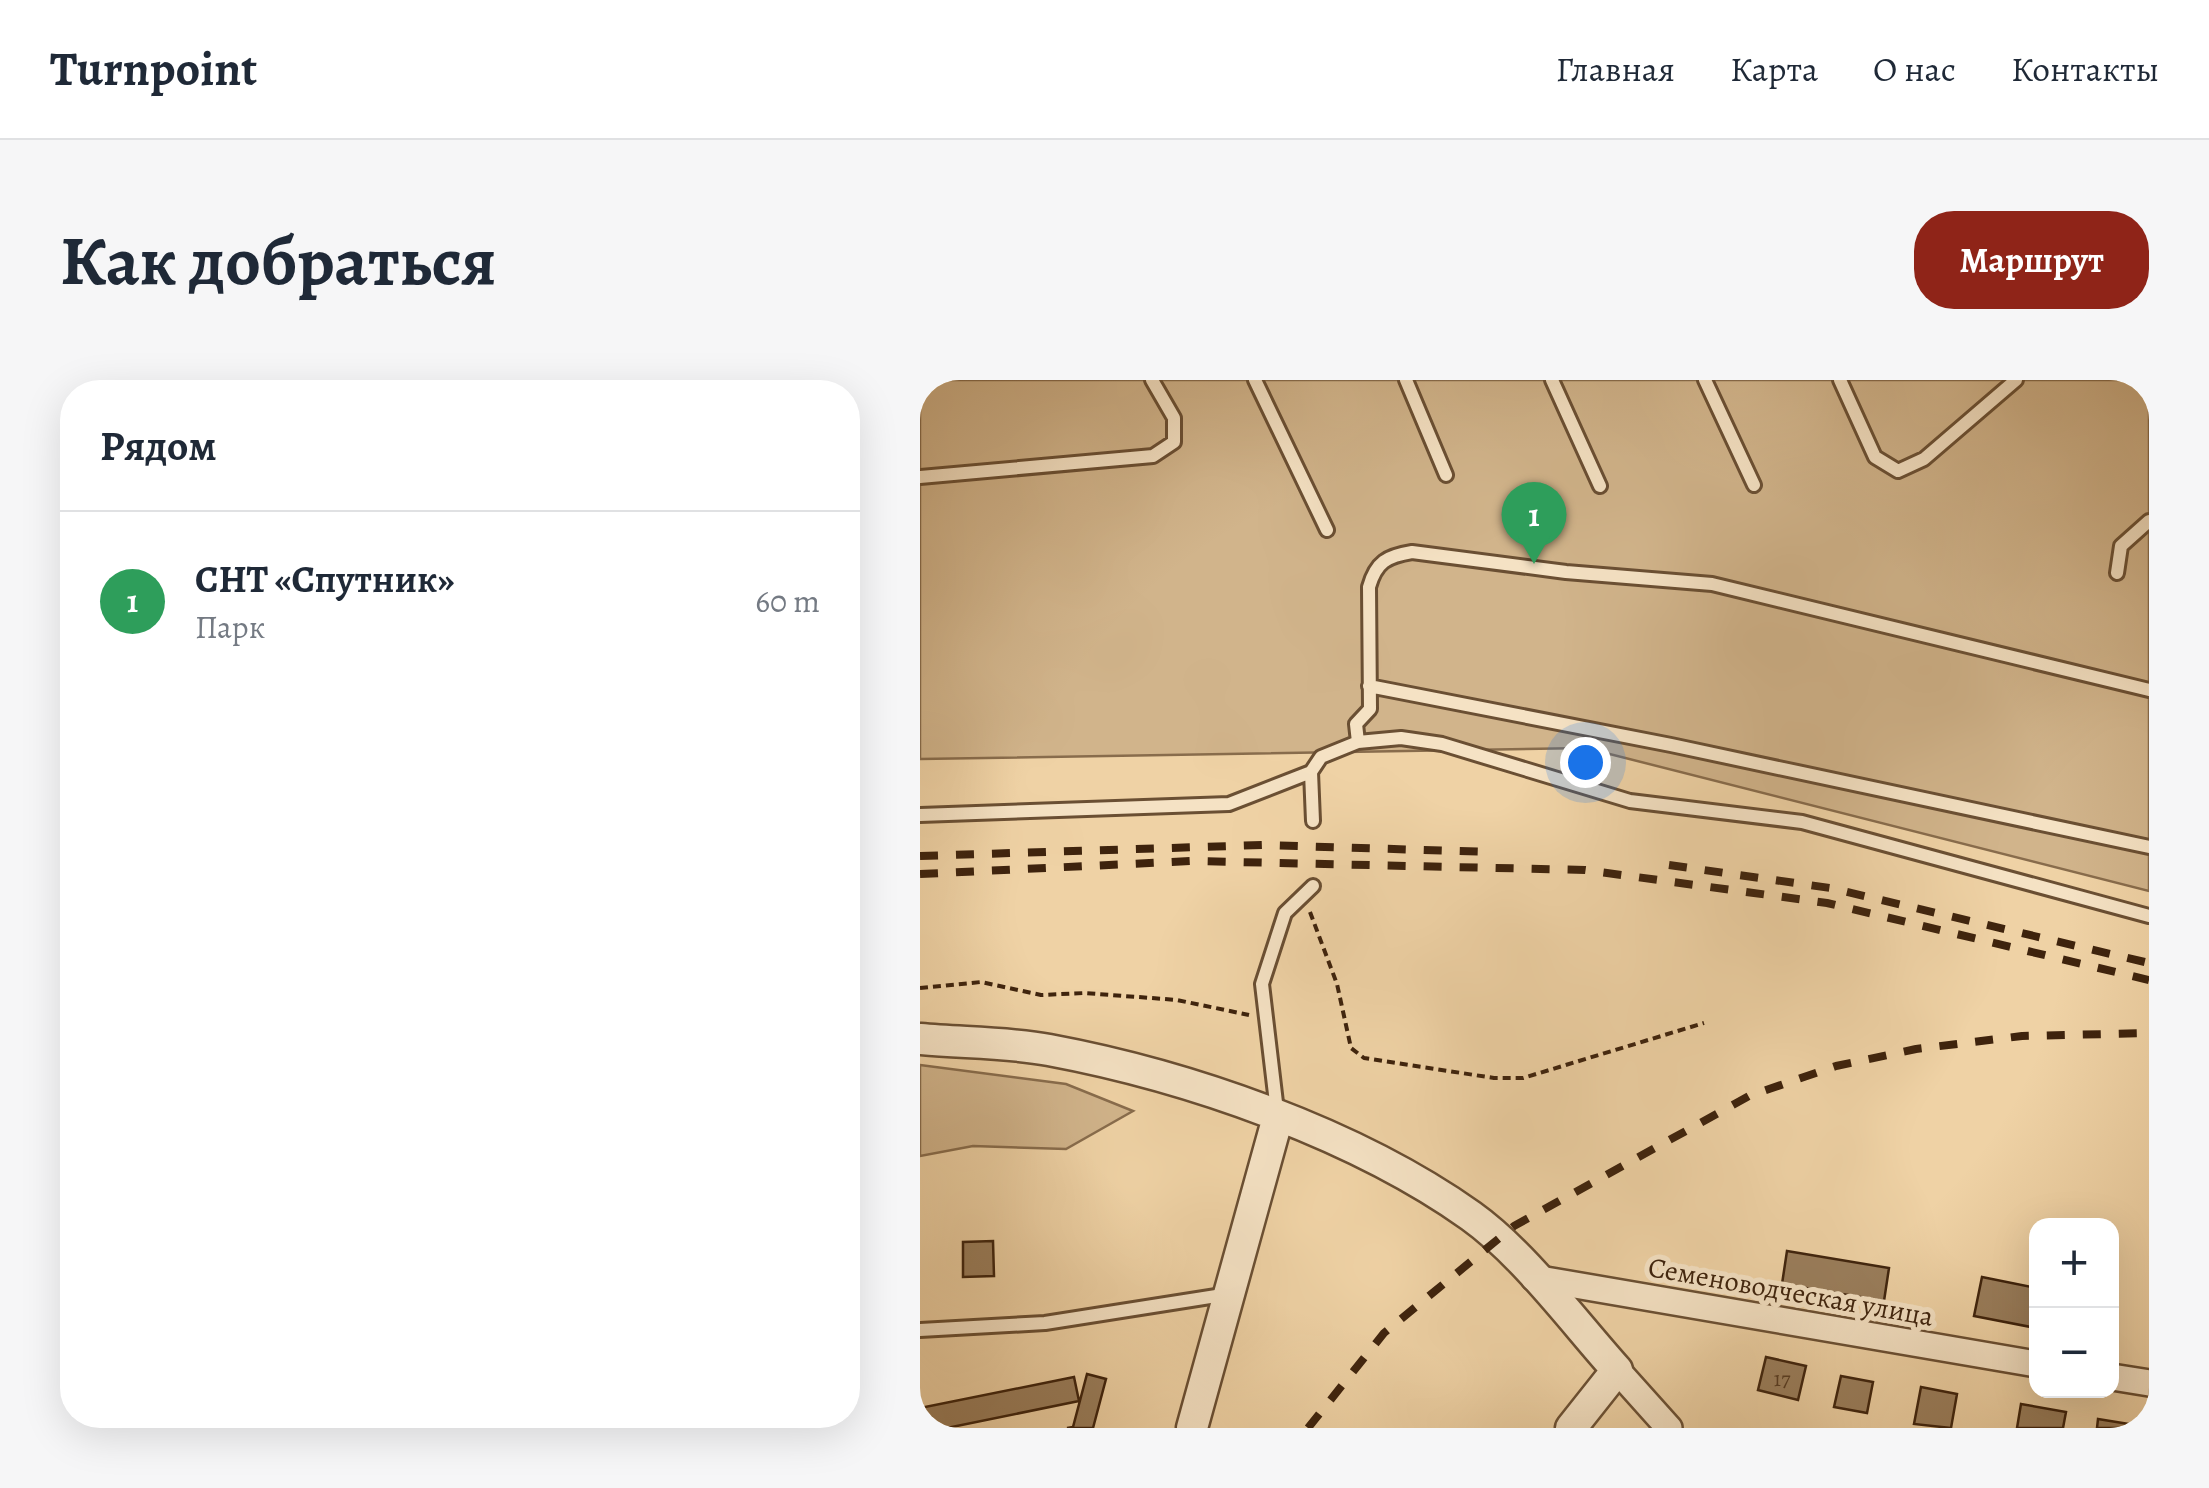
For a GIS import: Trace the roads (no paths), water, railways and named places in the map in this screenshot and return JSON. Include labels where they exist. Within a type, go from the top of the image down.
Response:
[{"type":"street","points":[[920,1040],[1046,1049],[1154,1075],[1278,1116],[1383,1164],[1472,1217],[1534,1278],[1669,1428]]},
{"type":"street","points":[[1192,1428],[1278,1116]]},
{"type":"street","name":"Семеноводческая улица","points":[[1534,1278],[2029,1363]]},
{"type":"street","points":[[1571,1428],[1617,1370]]},
{"type":"street","points":[[2119,1378],[2149,1383]]},
{"type":"lane","points":[[920,477],[1153,456],[1174,442],[1174,418],[1152,380]]},
{"type":"lane","points":[[1254,380],[1327,530]]},
{"type":"lane","points":[[1406,380],[1446,475]]},
{"type":"lane","points":[[1552,380],[1600,486]]},
{"type":"lane","points":[[1705,380],[1754,485]]},
{"type":"lane","points":[[1840,380],[1875,457],[1898,471],[1924,460],[2016,380]]},
{"type":"lane","points":[[2117,573],[2121,546],[2149,521]]},
{"type":"lane","points":[[1358,742],[1356,724],[1370,709],[1369,588],[1374,570],[1388,556],[1412,552],[1566,572],[1712,584],[2149,690]]},
{"type":"lane","points":[[1370,686],[2149,847]]},
{"type":"lane","points":[[920,815],[1229,804],[1311,772],[1321,757],[1358,742],[1402,738],[1442,744],[1630,802],[1802,822],[2149,916]]},
{"type":"lane","points":[[1311,772],[1313,821]]},
{"type":"lane","points":[[1278,1116],[1262,984],[1284,914],[1309,892]]},
{"type":"lane","points":[[920,1330],[1045,1323],[1228,1294]]},
{"type":"railway","points":[[920,856],[1262,845],[1490,852]]},
{"type":"railway","points":[[920,874],[1192,861],[1585,870],[1827,903],[2149,980]]},
{"type":"railway","points":[[1669,865],[1830,888],[2149,963]]},
{"type":"railway","points":[[1308,1428],[1384,1333],[1514,1226],[1749,1096],[1836,1066],[1916,1049],[2022,1036],[2149,1033]]},
{"type":"place","name":"СНТ «Спутник»","points":[[1534,564]]}]
